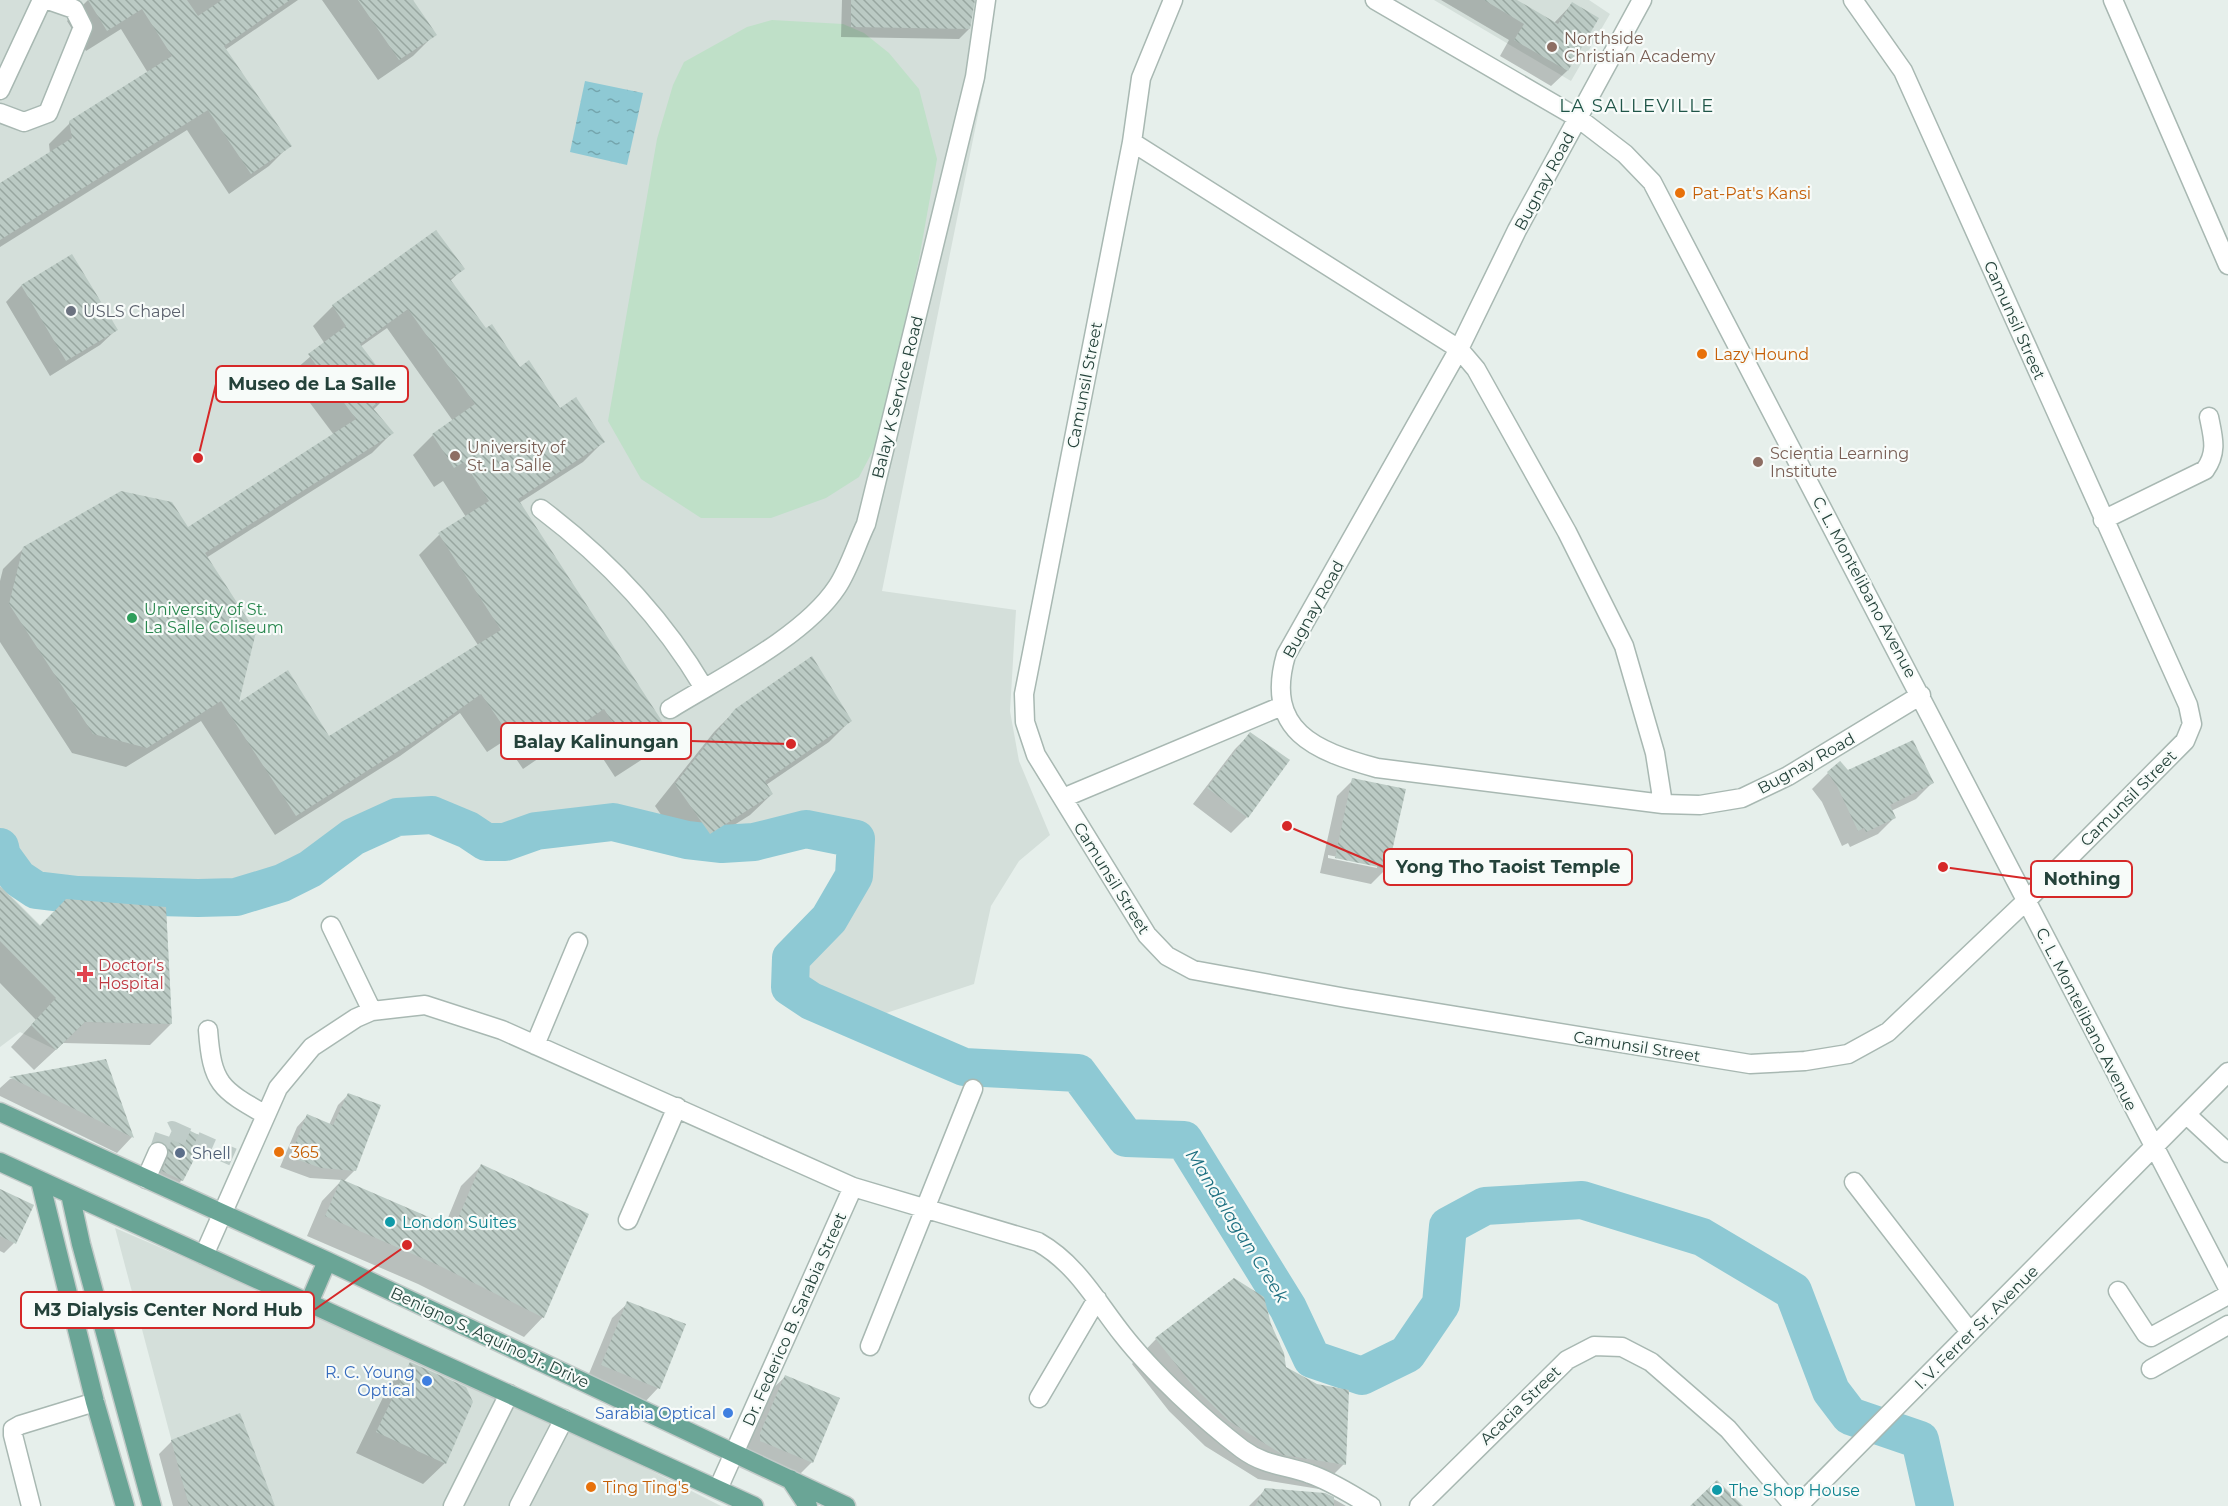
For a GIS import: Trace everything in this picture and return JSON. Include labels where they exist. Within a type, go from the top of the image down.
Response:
[{"type":"main road","name":"Benigno S. Aquino Jr. Drive","points":[[0,1112],[327,1261],[846,1506]]},
{"type":"main road","points":[[0,1162],[754,1506]]},
{"type":"main road","points":[[40,1180],[95,1402],[125,1506]]},
{"type":"main road","points":[[70,1194],[81,1244],[152,1506]]},
{"type":"main road","points":[[309,1303],[327,1261]]},
{"type":"main road","points":[[790,1479],[808,1506]]},
{"type":"street","points":[[0,90],[42,0]]},
{"type":"street","points":[[0,113],[24,122],[48,113],[83,27],[74,9],[48,0]]},
{"type":"street","name":"Balay K Service Road","points":[[670,709],[765,650],[810,618],[837,587],[866,524],[975,77],[987,0]]},
{"type":"street","name":"Camunsil Street","points":[[1173,0],[1141,78],[1132,142],[1024,694],[1025,722],[1036,755],[1147,935],[1167,956],[1193,970],[1370,1002],[1750,1064],[1805,1061],[1848,1054],[1888,1032],[2026,901],[2177,750],[2190,732],[2192,724],[2188,705],[1903,71],[1852,0]]},
{"type":"street","name":"C. L. Montelibano Avenue","points":[[1375,0],[1578,118],[1641,169],[1665,203],[2228,1288]]},
{"type":"street","name":"Bugnay Road","points":[[1642,0],[1517,230],[1459,349],[1286,655],[1280,677],[1282,706],[1300,737],[1335,756],[1377,768],[1663,804],[1700,805],[1742,798],[1788,776],[1922,695]]},
{"type":"street","points":[[2113,0],[2226,256]]},
{"type":"street","points":[[1132,142],[1459,349],[1492,394],[1567,532],[1624,646],[1656,753],[1663,804]]},
{"type":"street","points":[[2103,520],[2164,493],[2205,470],[2213,459],[2214,446],[2209,417]]},
{"type":"street","points":[[541,509],[577,536],[616,573],[687,658],[704,688]]},
{"type":"street","points":[[1063,798],[1282,706]]},
{"type":"street","points":[[331,926],[372,1011]]},
{"type":"street","points":[[535,1045],[578,942]]},
{"type":"street","points":[[204,1255],[222,1213],[238,1161],[266,1115],[278,1088],[312,1047],[356,1018],[372,1011],[425,1005],[502,1030],[853,1187],[924,1210],[1038,1242],[1057,1253],[1079,1274],[1124,1336],[1158,1373],[1243,1449],[1272,1466],[1310,1474],[1371,1506]]},
{"type":"street","points":[[208,1030],[212,1069],[222,1086],[235,1097],[266,1115]]},
{"type":"street","name":"I. V. Ferrer Sr. Avenue","points":[[1796,1506],[2155,1149],[2228,1072]]},
{"type":"street","points":[[870,1346],[973,1089]]},
{"type":"street","points":[[628,1220],[677,1107]]},
{"type":"street","points":[[2187,1115],[2228,1153]]},
{"type":"street","points":[[146,1179],[158,1152]]},
{"type":"street","points":[[1854,1182],[1970,1332]]},
{"type":"street","name":"Dr. Federico B. Sarabia Street","points":[[718,1489],[853,1187]]},
{"type":"street","points":[[2118,1291],[2146,1334],[2151,1337],[2228,1295]]},
{"type":"street","points":[[1039,1398],[1097,1299]]},
{"type":"street","points":[[2151,1369],[2228,1325]]},
{"type":"street","name":"Acacia Street","points":[[1419,1506],[1567,1360],[1594,1346],[1622,1347],[1651,1362],[1728,1429],[1796,1506]]},
{"type":"street","points":[[453,1506],[509,1394]]},
{"type":"street","points":[[31,1506],[13,1436],[14,1430],[20,1425],[95,1402]]},
{"type":"street","points":[[519,1506],[564,1419]]},
{"type":"shaded area","name":"University of St. La Salle","points":[[0,0],[995,0],[985,80],[882,591],[1016,610],[1010,711],[1019,761],[1050,835],[1019,861],[991,906],[974,984],[862,1021],[811,1001],[790,987],[791,958],[829,919],[854,876],[855,839],[806,829],[754,842],[722,844],[687,840],[613,822],[536,831],[505,842],[486,842],[468,830],[432,815],[397,817],[353,837],[310,869],[282,883],[236,897],[78,895],[36,890],[18,878],[2,856],[0,847]]},
{"type":"shaded area","name":"Northside Christian Academy","points":[[1434,0],[1589,0],[1610,14],[1571,81]]},
{"type":"shaded area","name":"Doctor's Hospital","points":[[0,895],[11,896],[40,925],[66,899],[166,907],[172,1024],[85,1022],[56,1050],[20,1032],[0,1047]]},
{"type":"shaded area","points":[[115,1228],[486,1387],[721,1506],[189,1506]]},
{"type":"green space","points":[[772,20],[843,24],[864,33],[889,53],[919,89],[937,159],[919,259],[878,441],[859,477],[826,498],[771,518],[701,518],[641,479],[608,421],[657,139],[673,85],[684,62],[747,27]]},
{"type":"water","points":[[585,81],[643,93],[627,165],[570,152]]},
{"type":"building","points":[[88,0],[187,0],[198,16],[222,0],[290,0],[224,46],[292,146],[251,174],[208,110],[0,240],[0,183],[72,138],[69,121],[172,56],[142,9],[107,31]]},
{"type":"building","points":[[358,0],[413,0],[437,35],[399,60]]},
{"type":"building","points":[[851,0],[975,0],[970,29],[851,27]]},
{"type":"building","points":[[1484,0],[1517,0],[1558,24],[1572,2],[1599,18],[1568,71],[1514,40],[1524,24]]},
{"type":"building","points":[[436,230],[465,269],[450,279],[486,328],[492,324],[520,367],[529,360],[560,408],[576,397],[605,442],[518,499],[671,735],[635,758],[604,709],[543,750],[525,722],[508,733],[481,694],[422,736],[296,816],[221,701],[147,748],[93,734],[9,604],[23,547],[121,491],[172,502],[188,527],[356,419],[308,354],[346,326],[332,305]],"holes":[[[408,309],[475,404],[432,434],[454,468],[464,462],[489,501],[438,533],[501,630],[329,736],[288,670],[239,702],[256,632],[205,553],[394,433],[372,407],[395,390],[360,344]]]},
{"type":"building","name":"USLS Chapel","points":[[72,254],[118,330],[66,361],[21,285]]},
{"type":"building","points":[[812,656],[852,721],[765,781],[773,794],[710,834],[675,784],[735,709]]},
{"type":"building","points":[[1250,732],[1290,760],[1248,818],[1207,788]]},
{"type":"building","points":[[1913,740],[1934,783],[1890,805],[1896,818],[1866,832],[1864,828],[1858,831],[1837,786],[1827,772],[1840,761],[1848,770]]},
{"type":"building","points":[[1352,778],[1406,789],[1388,869],[1335,858]]},
{"type":"building","name":"Doctor's Hospital","points":[[0,886],[40,926],[66,899],[166,907],[172,1024],[85,1022],[56,1050],[31,1025],[56,998],[0,941]]},
{"type":"building","points":[[106,1059],[134,1138],[9,1077],[76,1065]]},
{"type":"building","points":[[348,1093],[381,1105],[356,1171],[321,1168],[290,1157],[307,1114],[333,1125]]},
{"type":"building","name":"Shell","points":[[176,1124],[205,1138],[183,1181],[162,1171],[168,1156],[166,1145]]},
{"type":"building","points":[[481,1164],[589,1214],[544,1318],[438,1265],[325,1216],[341,1179],[454,1228]]},
{"type":"building","points":[[0,1189],[34,1205],[16,1244],[0,1236]]},
{"type":"building","points":[[1234,1278],[1264,1297],[1271,1324],[1284,1353],[1286,1367],[1317,1384],[1349,1390],[1346,1465],[1283,1455],[1229,1421],[1194,1387],[1155,1338]]},
{"type":"building","points":[[627,1301],[686,1324],[660,1389],[601,1365]]},
{"type":"building","points":[[410,1362],[466,1387],[473,1402],[446,1464],[376,1432]]},
{"type":"building","points":[[785,1375],[840,1398],[813,1463],[760,1441],[760,1433]]},
{"type":"building","points":[[240,1413],[275,1506],[189,1506],[171,1440]]},
{"type":"building","name":"The Shop House","points":[[1717,1480],[1743,1506],[1690,1506]]},
{"type":"building","points":[[1265,1488],[1325,1493],[1334,1497],[1334,1506],[1255,1506]]},
{"type":"waterway","name":"Mandalagan Creek","points":[[0,847],[2,856],[18,878],[36,890],[78,895],[198,898],[236,897],[282,883],[310,869],[353,837],[397,817],[432,815],[468,830],[486,842],[505,842],[536,831],[613,822],[687,840],[722,844],[754,842],[806,829],[856,839],[854,876],[829,919],[791,958],[790,987],[811,1001],[964,1067],[1078,1073],[1126,1138],[1184,1140],[1288,1308],[1312,1359],[1362,1376],[1407,1354],[1441,1304],[1448,1226],[1485,1206],[1582,1200],[1702,1237],[1793,1291],[1831,1391],[1850,1416],[1920,1440],[1935,1506]]},
{"type":"tunnel","points":[[158,1152],[164,1134],[172,1130],[233,1157]]},
{"type":"place","name":"Northside Christian Academy","points":[[1552,47]]},
{"type":"place","name":"Pat-Pat's Kansi","points":[[1680,193]]},
{"type":"place","name":"USLS Chapel","points":[[71,311]]},
{"type":"place","name":"Lazy Hound","points":[[1702,354]]},
{"type":"place","name":"University of St. La Salle","points":[[455,456]]},
{"type":"place","name":"Museo de La Salle","points":[[198,458]]},
{"type":"place","name":"Scientia Learning Institute","points":[[1758,462]]},
{"type":"place","name":"University of St. La Salle Coliseum","points":[[132,618]]},
{"type":"place","name":"Balay Kalinungan","points":[[791,744]]},
{"type":"place","name":"Yong Tho Taoist Temple","points":[[1287,826]]},
{"type":"place","name":"Nothing","points":[[1943,867]]},
{"type":"place","name":"Doctor's Hospital","points":[[85,974]]},
{"type":"place","name":"365","points":[[279,1152]]},
{"type":"place","name":"Shell","points":[[180,1153]]},
{"type":"place","name":"London Suites","points":[[390,1222]]},
{"type":"place","name":"M3 Dialysis Center Nord Hub","points":[[407,1245]]},
{"type":"place","name":"R. C. Young Optical","points":[[427,1381]]},
{"type":"place","name":"Sarabia Optical","points":[[728,1413]]},
{"type":"place","name":"Ting Ting's","points":[[591,1487]]},
{"type":"place","name":"The Shop House","points":[[1717,1490]]},
{"type":"district","name":"LA SALLEVILLE","points":[[1637,106]]}]
